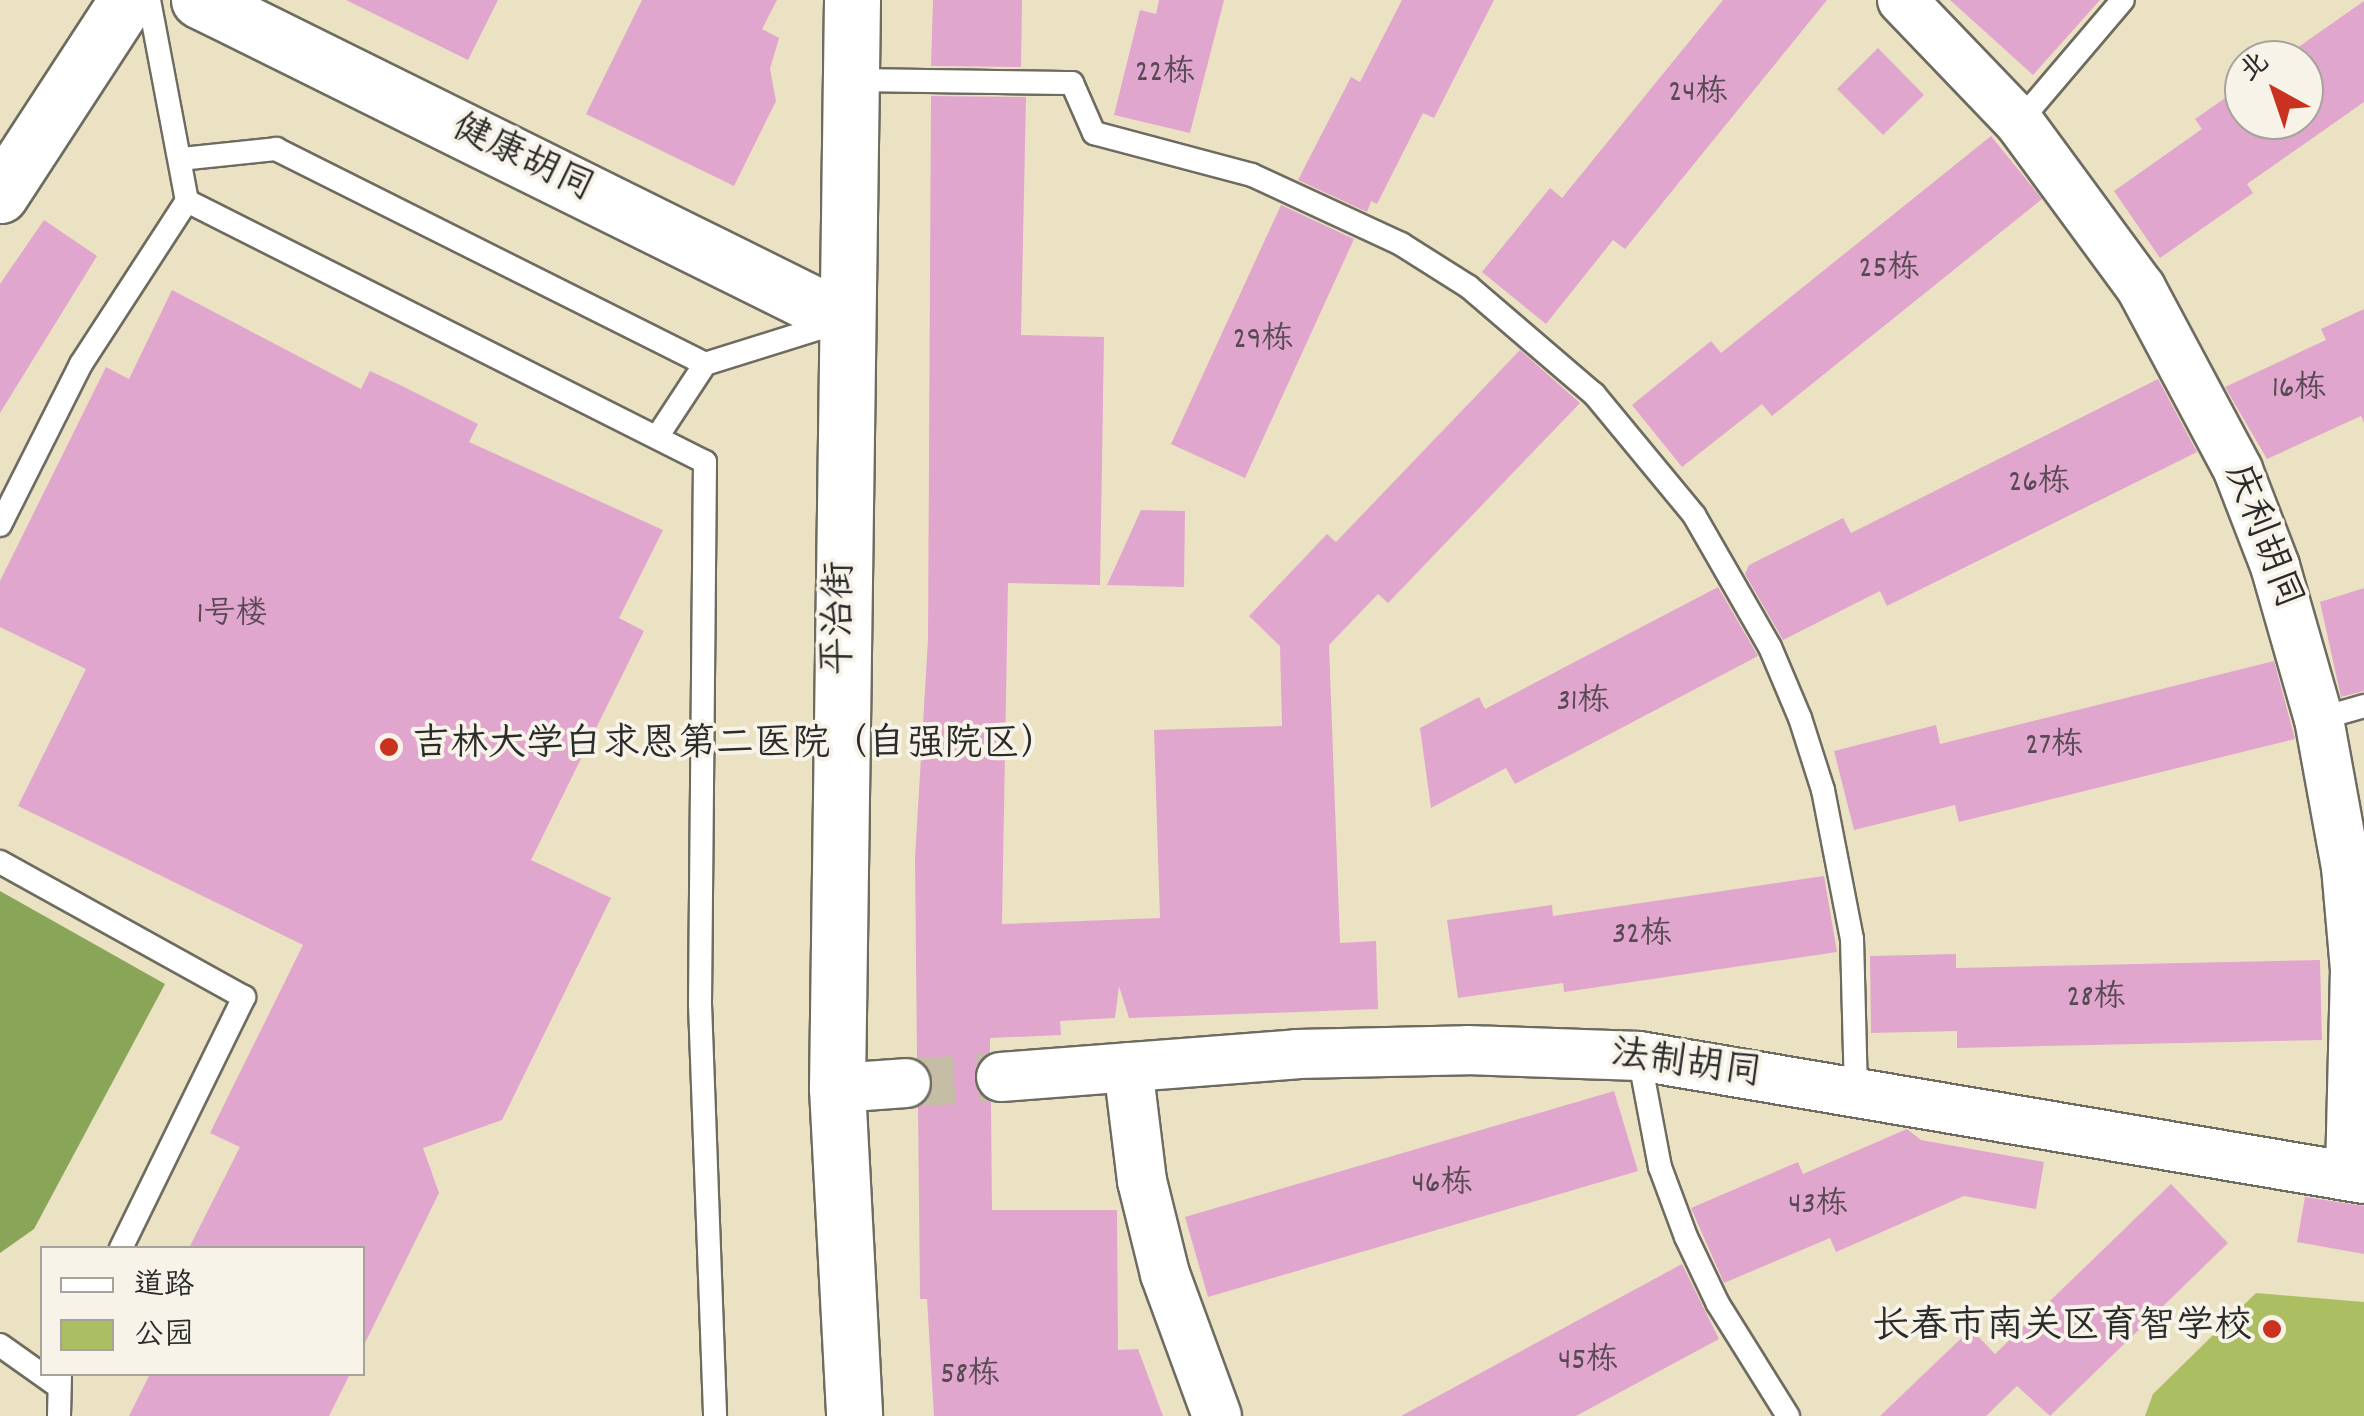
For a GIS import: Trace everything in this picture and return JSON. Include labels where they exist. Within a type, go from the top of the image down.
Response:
[{"type":"street","points":[[0,195],[127,0]]},
{"type":"street","name":"健康胡同","points":[[198,0],[846,320]]},
{"type":"street","name":"平治街","points":[[852,0],[837,1088],[854,1416]]},
{"type":"street","name":"庆利胡同","points":[[1904,0],[2019,122],[2141,288],[2192,377],[2342,712],[2346,867],[2355,970],[2357,1178]]},
{"type":"street","name":"法制胡同","points":[[1001,1077],[1430,1051],[1639,1056],[2357,1178]]},
{"type":"street","points":[[1128,1068],[1142,1182],[1160,1255],[1217,1416]]},
{"type":"street","points":[[837,1088],[906,1083]]},
{"type":"lane","points":[[0,524],[80,364],[187,201],[149,0]]},
{"type":"lane","points":[[2019,122],[2123,0]]},
{"type":"lane","points":[[850,80],[1072,83],[1094,133],[1252,174],[1386,236],[1469,288],[1594,394],[1694,515],[1753,613],[1800,718],[1824,790],[1852,939],[1856,1091]]},
{"type":"lane","points":[[181,158],[276,149],[706,364]]},
{"type":"lane","points":[[187,201],[706,462],[700,1004],[715,1416]]},
{"type":"lane","points":[[657,437],[706,364],[846,320]]},
{"type":"lane","points":[[0,862],[244,997],[122,1246]]},
{"type":"lane","points":[[1639,1056],[1660,1167],[1686,1237],[1736,1336],[1788,1416]]},
{"type":"lane","points":[[0,1345],[40,1368]]},
{"type":"lane","points":[[58,1379],[59,1416]]},
{"type":"green space","points":[[0,891],[165,984],[34,1229],[0,1253]]},
{"type":"green space","points":[[2256,1293],[2364,1302],[2364,1416],[2145,1416],[2153,1394]]},
{"type":"building","points":[[346,0],[498,0],[468,60]]},
{"type":"building","points":[[642,0],[777,0],[762,29],[779,38],[770,69],[776,101],[734,186],[586,114]]},
{"type":"building","points":[[933,0],[1022,0],[1021,67],[931,66]]},
{"type":"building","points":[[1159,0],[1224,0],[1190,133],[1114,115],[1140,10],[1156,14]]},
{"type":"building","points":[[1402,0],[1494,0],[1434,118],[1423,113],[1377,204],[1371,201],[1367,212],[1298,180],[1351,77],[1360,82]]},
{"type":"building","points":[[1723,0],[1827,0],[1625,249],[1613,240],[1546,324],[1482,272],[1550,188],[1562,198]]},
{"type":"building","points":[[1950,0],[2100,0],[2033,75]]},
{"type":"building","points":[[2364,1],[2364,102],[2324,130],[2324,40],[2308,40]]},
{"type":"building","points":[[1878,48],[1924,95],[1883,135],[1837,89]]},
{"type":"building","points":[[931,96],[1026,97],[1021,335],[1104,337],[1100,585],[1008,583],[1002,924],[1160,918],[1154,730],[1282,726],[1280,646],[1249,616],[1327,534],[1336,542],[1520,350],[1580,403],[1388,603],[1378,594],[1329,645],[1340,943],[1376,941],[1378,1009],[1129,1018],[1119,986],[1115,1018],[1060,1021],[1061,1035],[990,1038],[990,1053],[976,1066],[978,1092],[991,1102],[992,1210],[1117,1210],[1118,1350],[1138,1349],[1163,1416],[934,1416],[927,1299],[920,1299],[918,1107],[933,1082],[917,1058],[915,858],[928,639]]},
{"type":"building","points":[[2224,99],[2224,140],[2310,140],[2247,184],[2253,193],[2160,258],[2114,191],[2202,129],[2195,119]]},
{"type":"building","points":[[1991,136],[2042,199],[1772,416],[1762,404],[1682,467],[1632,405],[1711,341],[1721,353]]},
{"type":"building","points":[[1281,205],[1354,239],[1245,478],[1171,444]]},
{"type":"building","points":[[44,220],[97,256],[0,413],[0,284]]},
{"type":"building","points":[[172,290],[361,389],[370,371],[398,384],[478,424],[469,442],[663,530],[619,618],[644,631],[531,860],[611,898],[502,1120],[423,1148],[439,1193],[365,1343],[365,1246],[190,1246],[240,1147],[210,1133],[303,945],[18,806],[86,669],[0,627],[0,581],[106,367],[129,379]]},
{"type":"building","points":[[2364,309],[2364,423],[2361,416],[2267,459],[2225,387],[2326,340],[2321,329]]},
{"type":"building","points":[[2158,379],[2197,452],[1887,606],[1880,591],[1783,640],[1745,574],[1749,565],[1843,518],[1851,533]]},
{"type":"building","points":[[1141,510],[1185,511],[1184,587],[1107,585]]},
{"type":"building","points":[[1718,587],[1758,656],[1515,784],[1506,768],[1431,808],[1420,728],[1479,697],[1485,709]]},
{"type":"building","points":[[2364,588],[2364,691],[2341,697],[2320,602]]},
{"type":"building","points":[[2274,661],[2295,739],[1959,822],[1955,805],[1854,830],[1834,751],[1936,725],[1940,744]]},
{"type":"building","points":[[1824,876],[1837,952],[1564,992],[1563,983],[1458,998],[1447,920],[1552,905],[1553,916]]},
{"type":"building","points":[[1956,954],[1956,968],[2320,960],[2322,1040],[1957,1048],[1957,1031],[1871,1033],[1870,956]]},
{"type":"building","points":[[1614,1091],[1638,1171],[1208,1297],[1185,1217]]},
{"type":"building","points":[[1907,1129],[1921,1140],[2044,1162],[2036,1209],[1964,1196],[1836,1252],[1830,1238],[1724,1283],[1691,1208],[1798,1162],[1803,1174]]},
{"type":"building","points":[[2171,1184],[2228,1243],[2050,1416],[2017,1386],[1986,1416],[1880,1416],[1971,1329],[1995,1354]]},
{"type":"building","points":[[2305,1197],[2364,1206],[2364,1254],[2297,1242]]},
{"type":"building","points":[[1682,1264],[1719,1339],[1576,1416],[1401,1416]]},
{"type":"building","points":[[149,1376],[349,1376],[329,1416],[129,1416]]},
{"type":"tunnel","points":[[906,1083],[1001,1077]]},
{"type":"place","name":"吉林大学白求恩第二医院（自强院区）","points":[[389,747]]},
{"type":"place","name":"长春市南关区育智学校","points":[[2272,1329]]}]
